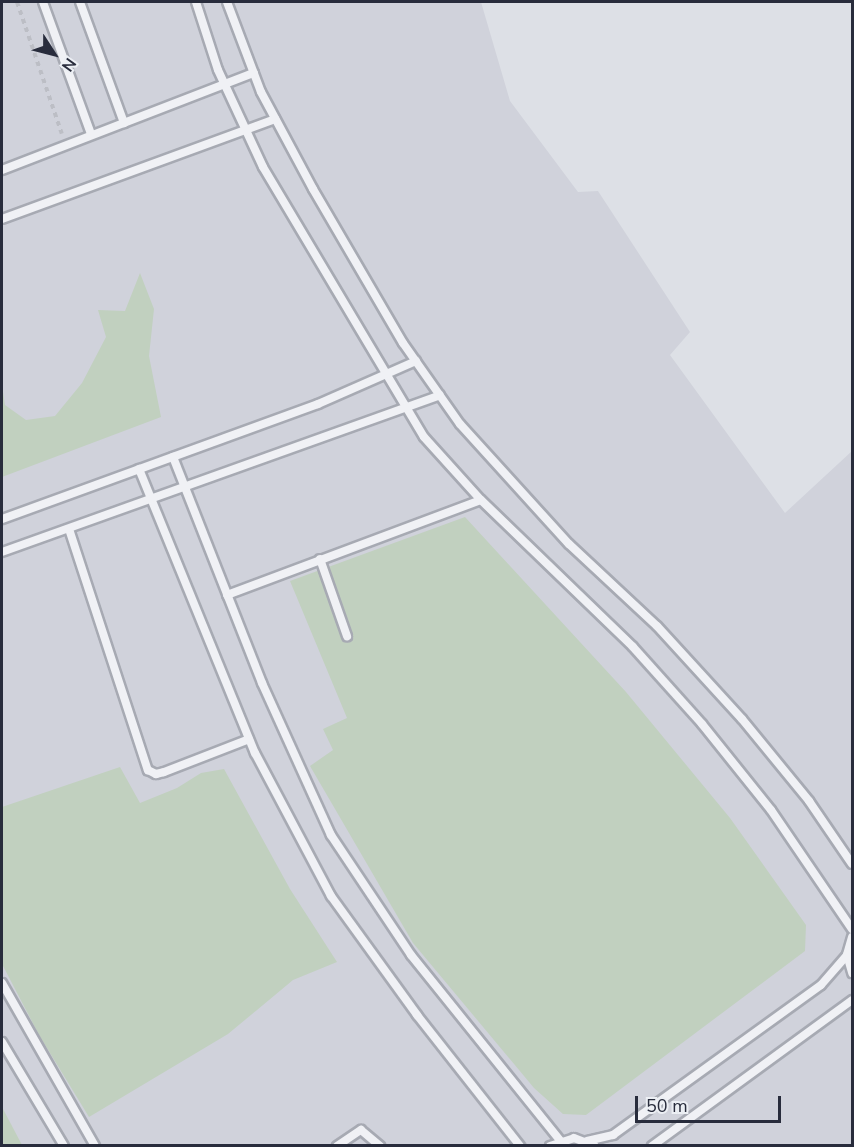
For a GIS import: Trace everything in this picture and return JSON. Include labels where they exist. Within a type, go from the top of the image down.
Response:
[{"type":"lane","points":[[43,2],[91,134]]},
{"type":"lane","points":[[80,2],[123,123]]},
{"type":"lane","points":[[195,2],[226,86],[263,167],[424,437],[481,500],[633,647],[702,724],[771,810],[852,930]]},
{"type":"lane","points":[[227,2],[254,73],[276,119],[416,361],[460,424],[569,544],[657,626],[742,719],[809,801],[852,864]]},
{"type":"lane","points":[[2,170],[91,134],[226,86],[254,73]]},
{"type":"lane","points":[[2,219],[247,132],[276,119]]},
{"type":"lane","points":[[2,519],[345,394],[416,361]]},
{"type":"lane","points":[[2,552],[151,501],[440,395]]},
{"type":"lane","points":[[173,457],[227,595],[331,835],[411,955],[560,1140]]},
{"type":"lane","points":[[139,469],[249,739],[331,896],[417,1015],[520,1146]]},
{"type":"lane","points":[[227,595],[481,500]]},
{"type":"lane","points":[[69,529],[148,770],[156,774],[164,772],[249,739]]},
{"type":"lane","points":[[320,559],[347,636]]},
{"type":"lane","points":[[550,1146],[560,1140],[587,1141],[613,1135],[622,1129],[821,985],[847,955],[852,937]]},
{"type":"lane","points":[[847,955],[852,973]]},
{"type":"lane","points":[[2,983],[95,1146]]},
{"type":"lane","points":[[652,1146],[852,1000]]},
{"type":"lane","points":[[2,1042],[64,1146]]},
{"type":"lane","points":[[337,1146],[362,1130],[380,1146]]},
{"type":"lane","points":[[587,1141],[596,1146]]},
{"type":"path","points":[[17,2],[63,131],[55,142],[56,149]]},
{"type":"shaded area","points":[[2,2],[481,2],[510,101],[578,192],[598,191],[690,332],[670,355],[785,513],[852,451],[852,1145],[2,1146]]},
{"type":"green space","points":[[140,273],[154,309],[149,356],[161,417],[2,477],[2,385],[5,405],[26,420],[55,416],[82,383],[106,337],[98,310],[125,311]]},
{"type":"green space","points":[[465,517],[626,692],[730,818],[806,925],[805,951],[586,1115],[563,1114],[534,1088],[413,943],[310,766],[333,750],[323,729],[347,718],[290,581]]},
{"type":"green space","points":[[120,767],[140,803],[177,788],[201,773],[224,769],[290,889],[337,962],[293,980],[228,1034],[89,1117],[39,1035],[2,964],[2,807]]},
{"type":"green space","points":[[2,1107],[22,1145],[2,1145]]}]
